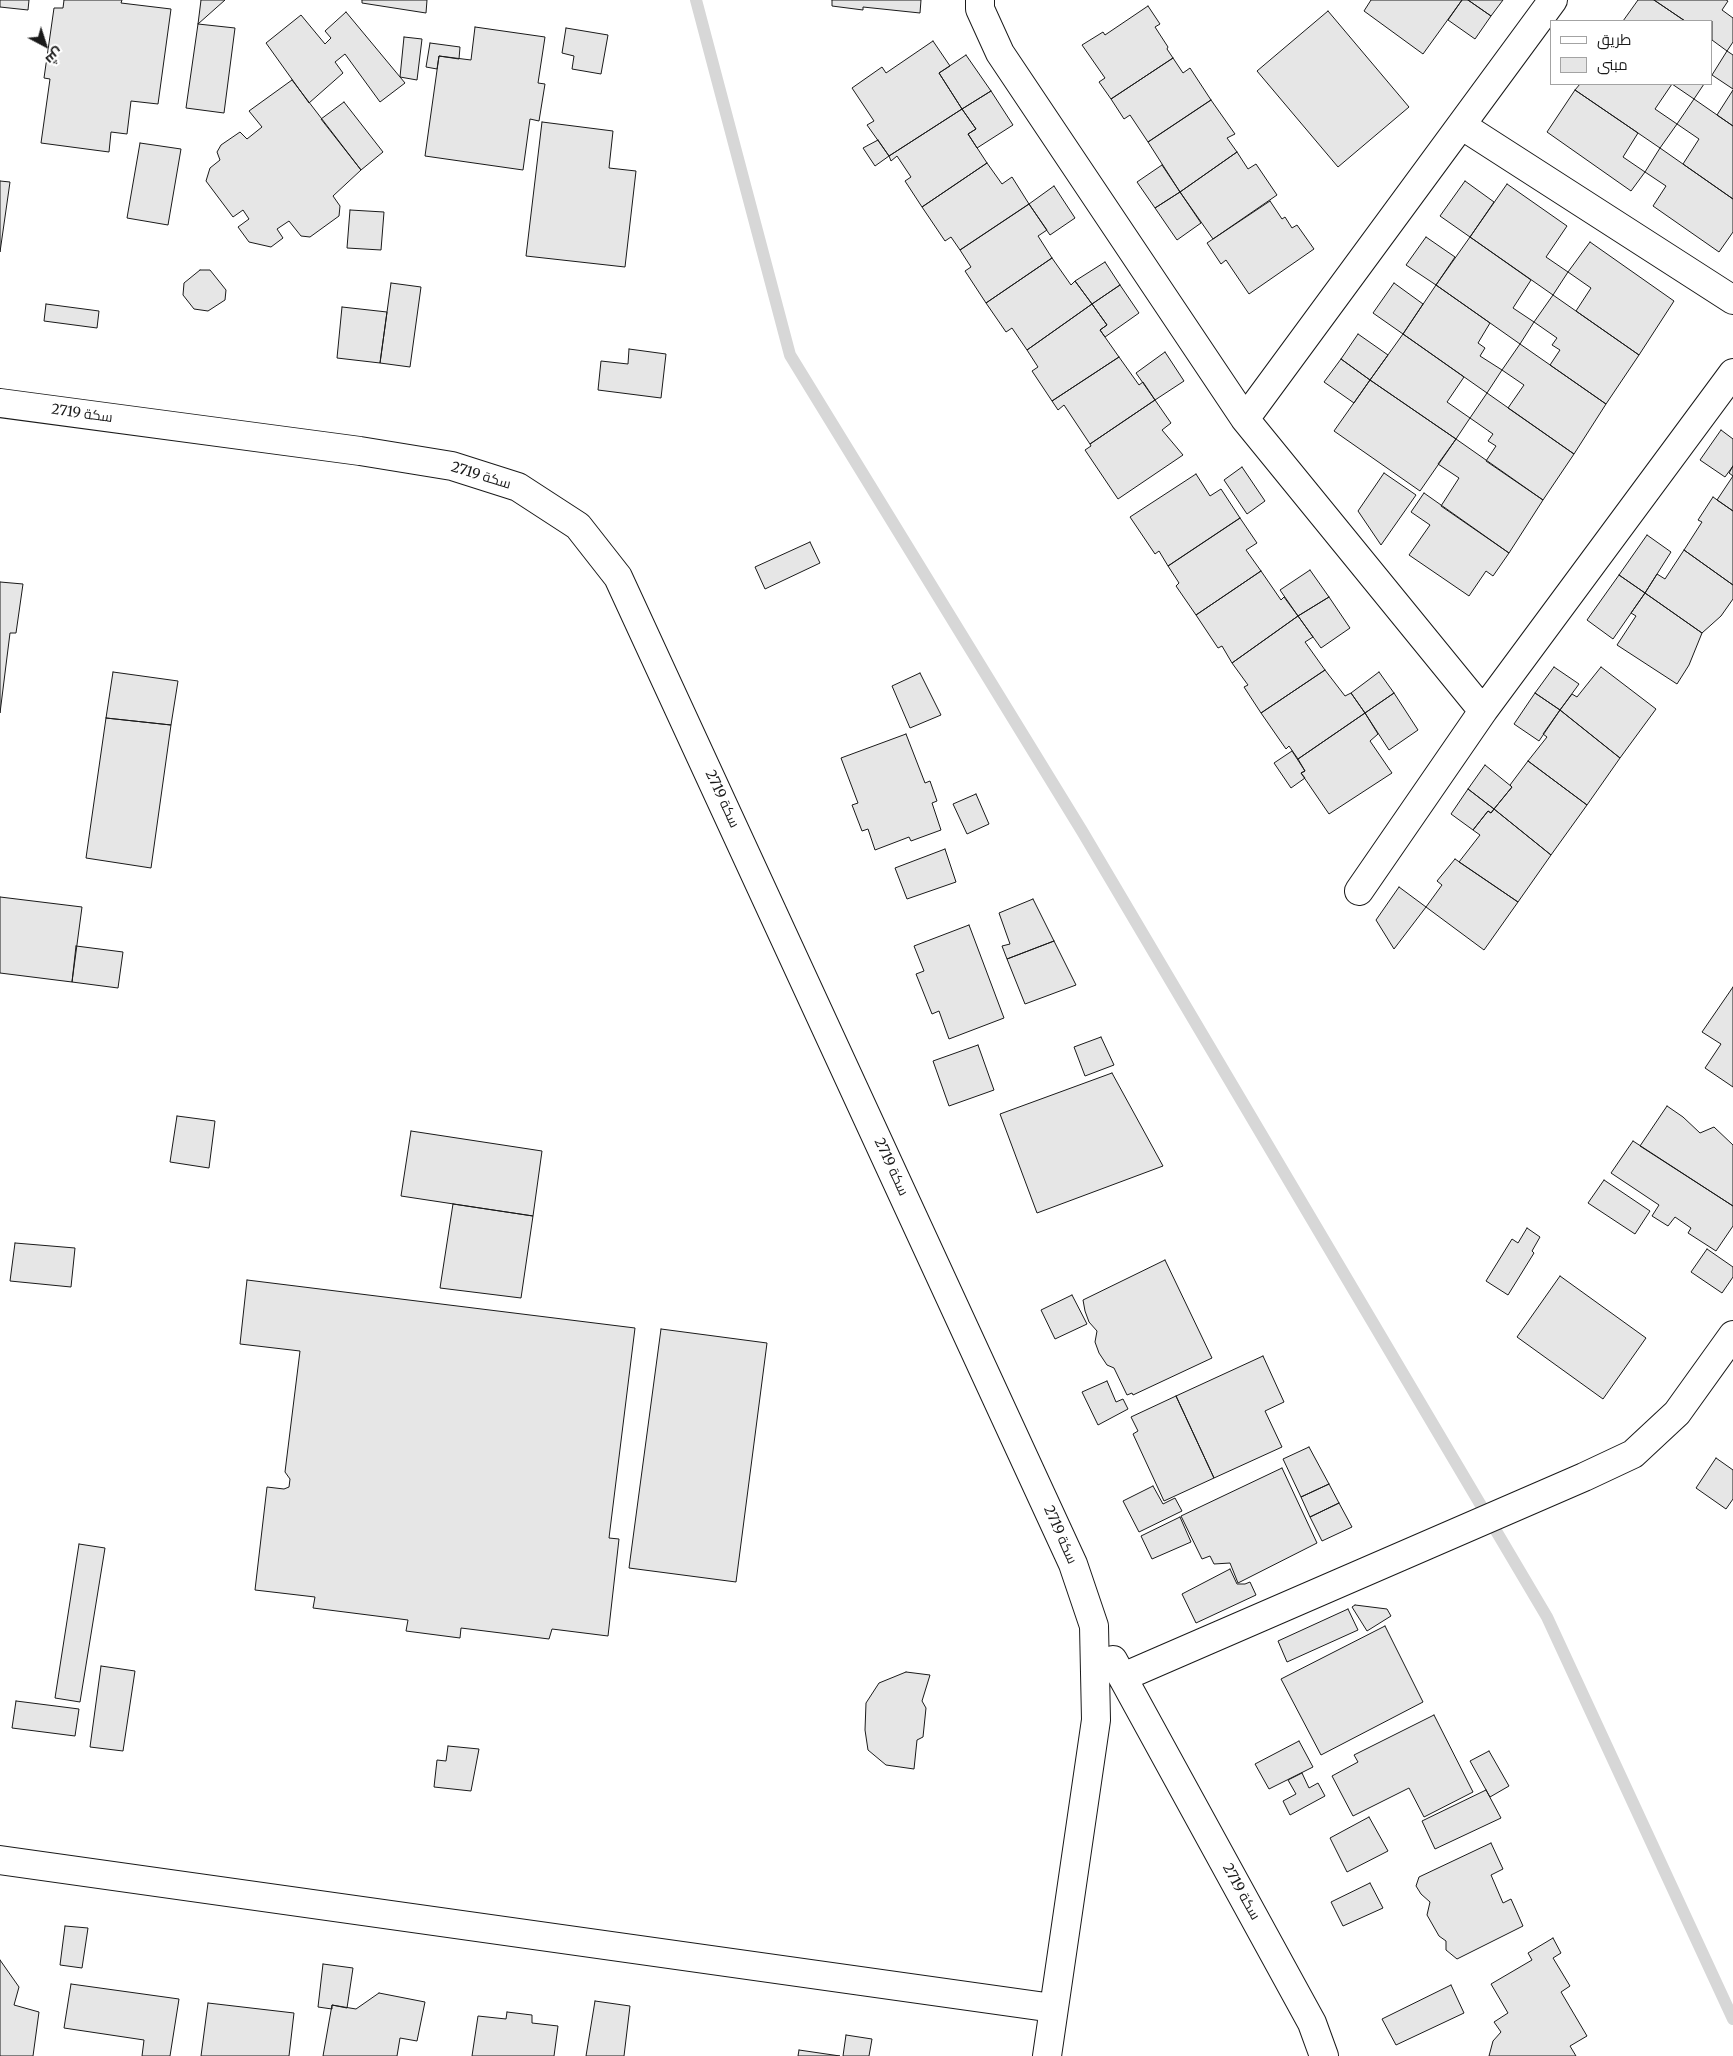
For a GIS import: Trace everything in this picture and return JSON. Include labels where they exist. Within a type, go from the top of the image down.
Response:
[{"type":"street","points":[[980,0],[980,10],[1000,53],[1245,419],[1483,711]]},
{"type":"street","points":[[1245,419],[1553,0]]},
{"type":"street","points":[[1462,125],[1733,300]]},
{"type":"street","points":[[1359,891],[1483,711],[1733,373]]},
{"type":"street","name":"سكة 2719","points":[[0,404],[360,451],[452,466],[518,487],[578,526],[618,577],[673,693],[1074,1564],[1094,1626],[1312,2023],[1324,2056]]},
{"type":"street","points":[[1123,1677],[1533,1500],[1633,1454],[1677,1413],[1733,1335]]},
{"type":"street","name":"سكة 2719","points":[[1046,2056],[1096,1720],[1094,1626]]},
{"type":"street","points":[[0,1860],[1053,2008]]},
{"type":"building","points":[[0,0],[29,0],[28,10],[0,7]]},
{"type":"building","points":[[64,0],[122,0],[121,3],[171,9],[158,104],[131,101],[127,134],[111,132],[109,152],[41,143],[50,79],[44,78],[54,8],[63,8]]},
{"type":"building","points":[[201,0],[225,0],[198,24]]},
{"type":"building","points":[[362,0],[427,0],[426,13],[362,3]]},
{"type":"building","points":[[832,0],[921,0],[920,13],[863,7],[863,10],[832,6]]},
{"type":"building","points":[[1371,0],[1462,0],[1423,54],[1364,11]]},
{"type":"building","points":[[1462,0],[1468,0],[1491,16],[1475,39],[1448,20]]},
{"type":"building","points":[[1468,0],[1503,0],[1491,16]]},
{"type":"building","points":[[1638,0],[1654,0],[1684,20],[1624,20]]},
{"type":"building","points":[[1654,0],[1728,1],[1722,10],[1733,18],[1733,42],[1727,51],[1713,41],[1713,20],[1684,20]]},
{"type":"building","points":[[1148,6],[1160,24],[1155,27],[1173,58],[1111,99],[1099,82],[1105,78],[1082,45],[1103,32],[1105,35]]},
{"type":"building","points":[[1328,11],[1409,107],[1338,167],[1257,71]]},
{"type":"building","points":[[346,12],[405,83],[380,102],[345,54],[335,62],[343,73],[309,103],[266,43],[301,15],[325,44],[331,38],[325,31]]},
{"type":"building","points":[[198,24],[235,28],[224,113],[186,108]]},
{"type":"building","points":[[475,27],[545,37],[538,83],[545,84],[539,121],[530,119],[523,170],[425,156],[439,56],[471,60]]},
{"type":"building","points":[[566,28],[608,35],[601,74],[572,69],[574,56],[562,53]]},
{"type":"building","points":[[404,37],[422,39],[417,80],[400,77]]},
{"type":"building","points":[[933,41],[950,66],[939,73],[962,109],[889,156],[867,125],[874,121],[852,88],[882,67],[886,73]]},
{"type":"building","points":[[430,43],[460,47],[459,59],[439,56],[437,69],[426,67]]},
{"type":"building","points":[[1727,51],[1733,55],[1733,89],[1713,76]]},
{"type":"building","points":[[966,55],[991,91],[962,109],[939,73]]},
{"type":"building","points":[[1173,58],[1183,73],[1190,68],[1211,100],[1148,142],[1130,115],[1124,119],[1111,99]]},
{"type":"building","points":[[292,80],[361,170],[333,196],[340,206],[339,216],[310,237],[301,236],[289,221],[277,229],[283,238],[271,247],[249,242],[238,227],[249,219],[243,210],[233,217],[206,181],[210,168],[220,160],[217,152],[221,145],[240,132],[247,139],[262,127],[249,111]]},
{"type":"building","points":[[1579,85],[1671,85],[1655,109],[1677,124],[1660,148],[1575,90]]},
{"type":"building","points":[[1673,85],[1703,85],[1694,99]]},
{"type":"building","points":[[1575,90],[1638,133],[1623,157],[1645,172],[1631,191],[1547,132]]},
{"type":"building","points":[[1733,90],[1733,126],[1717,115]]},
{"type":"building","points":[[991,91],[1013,125],[977,148],[968,134],[976,129],[962,109]]},
{"type":"building","points":[[1694,99],[1733,126],[1733,199],[1683,164],[1699,139],[1677,124]]},
{"type":"building","points":[[1211,100],[1235,134],[1227,138],[1237,152],[1180,192],[1148,142]]},
{"type":"building","points":[[344,102],[383,152],[361,170],[321,119]]},
{"type":"building","points":[[962,109],[976,129],[968,134],[987,163],[922,207],[905,181],[911,177],[897,156],[891,161],[889,156]]},
{"type":"building","points":[[542,122],[613,131],[609,168],[636,171],[625,267],[526,256]]},
{"type":"building","points":[[878,140],[889,156],[875,166],[863,148]]},
{"type":"building","points":[[140,143],[181,149],[168,225],[127,218]]},
{"type":"building","points":[[1660,148],[1733,199],[1733,232],[1719,252],[1653,206],[1666,186],[1645,172]]},
{"type":"building","points":[[1237,152],[1248,169],[1256,164],[1277,195],[1213,239],[1180,192]]},
{"type":"building","points":[[987,163],[1002,184],[1012,177],[1029,204],[960,250],[951,237],[945,241],[922,207]]},
{"type":"building","points":[[1162,165],[1180,192],[1155,208],[1137,182]]},
{"type":"building","points":[[0,181],[10,182],[0,252]]},
{"type":"building","points":[[1465,181],[1494,202],[1470,237],[1440,216]]},
{"type":"building","points":[[1507,184],[1567,226],[1546,257],[1568,272],[1553,295],[1470,237]]},
{"type":"building","points":[[1054,186],[1075,218],[1050,235],[1029,204]]},
{"type":"building","points":[[1180,192],[1201,223],[1177,240],[1155,208]]},
{"type":"building","points":[[1270,201],[1282,219],[1285,217],[1292,228],[1297,225],[1314,249],[1249,294],[1226,260],[1221,264],[1207,243]]},
{"type":"building","points":[[1029,204],[1047,230],[1038,236],[1052,258],[986,303],[965,271],[971,267],[960,250]]},
{"type":"building","points":[[350,210],[384,212],[381,250],[347,248]]},
{"type":"building","points":[[1426,237],[1455,257],[1436,285],[1406,265]]},
{"type":"building","points":[[1470,237],[1531,280],[1513,308],[1534,322],[1520,344],[1436,285]]},
{"type":"building","points":[[1590,242],[1674,301],[1639,355],[1576,311],[1591,288],[1568,272]]},
{"type":"building","points":[[1052,258],[1071,285],[1075,281],[1092,304],[1027,350],[1012,328],[1006,332],[986,303]]},
{"type":"building","points":[[1105,262],[1120,285],[1092,304],[1075,281]]},
{"type":"building","points":[[200,270],[210,270],[226,290],[225,300],[208,311],[194,309],[183,295],[184,283]]},
{"type":"building","points":[[391,283],[421,287],[410,367],[380,363]]},
{"type":"building","points":[[1394,283],[1423,304],[1403,334],[1373,313]]},
{"type":"building","points":[[1120,285],[1139,313],[1105,337],[1100,330],[1107,325],[1092,304]]},
{"type":"building","points":[[1436,285],[1490,323],[1478,343],[1485,348],[1480,356],[1502,370],[1487,393],[1403,334]]},
{"type":"building","points":[[1553,295],[1639,355],[1606,404],[1550,365],[1560,350],[1552,345],[1557,338],[1534,322]]},
{"type":"building","points":[[46,304],[99,311],[97,328],[44,321]]},
{"type":"building","points":[[1092,304],[1107,325],[1100,330],[1119,357],[1052,401],[1032,371],[1038,367],[1027,350]]},
{"type":"building","points":[[342,307],[387,312],[380,363],[337,358]]},
{"type":"building","points":[[1358,334],[1388,355],[1370,380],[1341,359]]},
{"type":"building","points":[[1403,334],[1464,377],[1447,402],[1470,418],[1456,439],[1370,380]]},
{"type":"building","points":[[1520,344],[1606,404],[1574,454],[1508,408],[1524,385],[1502,370]]},
{"type":"building","points":[[629,349],[666,354],[661,398],[598,390],[601,361],[628,364]]},
{"type":"building","points":[[1165,352],[1184,381],[1155,400],[1136,373]]},
{"type":"building","points":[[1119,357],[1139,385],[1143,382],[1155,400],[1090,444],[1064,405],[1058,410],[1052,401]]},
{"type":"building","points":[[1341,359],[1370,380],[1354,403],[1324,382]]},
{"type":"building","points":[[1370,380],[1456,439],[1420,491],[1334,431]]},
{"type":"building","points":[[1487,393],[1574,454],[1543,500],[1486,461],[1496,446],[1488,441],[1493,434],[1470,418]]},
{"type":"building","points":[[1155,400],[1171,423],[1162,430],[1183,455],[1118,499],[1085,450],[1091,446],[1090,444]]},
{"type":"building","points":[[1721,430],[1733,439],[1733,466],[1725,477],[1700,460]]},
{"type":"building","points":[[1456,439],[1543,500],[1509,553],[1441,506],[1459,478],[1438,464]]},
{"type":"building","points":[[1733,466],[1733,476],[1729,473]]},
{"type":"building","points":[[1242,467],[1265,501],[1247,514],[1224,480]]},
{"type":"building","points":[[1384,473],[1416,495],[1381,545],[1358,511]]},
{"type":"building","points":[[1196,474],[1210,496],[1221,489],[1240,518],[1168,566],[1159,551],[1155,554],[1130,517]]},
{"type":"building","points":[[1733,476],[1733,511],[1717,500]]},
{"type":"building","points":[[1424,493],[1509,553],[1493,576],[1486,571],[1469,596],[1409,555],[1430,525],[1411,512]]},
{"type":"building","points":[[1713,497],[1733,511],[1733,585],[1684,550],[1702,522],[1698,520]]},
{"type":"building","points":[[1240,518],[1257,543],[1246,550],[1261,571],[1196,615],[1176,586],[1179,583],[1168,566]]},
{"type":"building","points":[[1647,535],[1671,552],[1645,593],[1619,575]]},
{"type":"building","points":[[810,542],[820,563],[765,589],[755,567]]},
{"type":"building","points":[[1684,550],[1733,585],[1733,599],[1721,616],[1702,633],[1645,593],[1657,574],[1665,579]]},
{"type":"building","points":[[1310,570],[1329,597],[1298,616],[1280,590]]},
{"type":"building","points":[[1261,571],[1281,600],[1284,597],[1298,616],[1232,663],[1222,646],[1218,648],[1196,615]]},
{"type":"building","points":[[1619,575],[1645,593],[1613,639],[1587,620]]},
{"type":"building","points":[[0,582],[23,584],[16,633],[10,633],[0,713]]},
{"type":"building","points":[[1645,593],[1702,633],[1689,665],[1677,684],[1617,645],[1636,616],[1631,613]]},
{"type":"building","points":[[1329,597],[1350,628],[1321,648],[1298,616]]},
{"type":"building","points":[[1298,616],[1313,637],[1305,642],[1325,670],[1261,713],[1244,687],[1248,685],[1232,663]]},
{"type":"building","points":[[1554,667],[1579,684],[1560,710],[1535,693]]},
{"type":"building","points":[[1601,667],[1656,709],[1620,758],[1560,710],[1572,694],[1577,697]]},
{"type":"building","points":[[1325,670],[1345,696],[1351,693],[1365,713],[1298,759],[1289,746],[1286,749],[1261,713]]},
{"type":"building","points":[[113,672],[178,681],[171,725],[106,718]]},
{"type":"building","points":[[1379,672],[1394,693],[1365,713],[1351,693]]},
{"type":"building","points":[[920,673],[941,715],[910,728],[892,686]]},
{"type":"building","points":[[1394,693],[1418,730],[1389,750],[1365,713]]},
{"type":"building","points":[[1535,693],[1560,710],[1539,741],[1514,724]]},
{"type":"building","points":[[1560,710],[1620,758],[1587,805],[1528,761],[1547,737],[1543,734]]},
{"type":"building","points":[[1365,713],[1378,734],[1370,741],[1392,773],[1329,814],[1301,773],[1305,771],[1298,759]]},
{"type":"building","points":[[106,718],[171,725],[151,868],[86,858]]},
{"type":"building","points":[[906,734],[925,783],[930,781],[937,801],[932,803],[941,830],[911,841],[909,837],[875,850],[868,829],[862,831],[852,805],[858,803],[841,758]]},
{"type":"building","points":[[1292,751],[1305,771],[1301,773],[1305,778],[1291,788],[1274,763]]},
{"type":"building","points":[[1528,761],[1587,805],[1551,855],[1494,809],[1512,787],[1510,785]]},
{"type":"building","points":[[1485,765],[1512,787],[1494,809],[1468,789]]},
{"type":"building","points":[[1468,789],[1494,809],[1491,813],[1488,811],[1473,830],[1451,814]]},
{"type":"building","points":[[976,794],[989,824],[967,834],[953,804]]},
{"type":"building","points":[[1494,809],[1551,855],[1518,902],[1459,862],[1480,835],[1473,830],[1488,811],[1491,813]]},
{"type":"building","points":[[945,849],[956,882],[907,899],[895,868]]},
{"type":"building","points":[[1455,859],[1518,902],[1484,950],[1426,907],[1442,885],[1437,881]]},
{"type":"building","points":[[1399,887],[1426,907],[1394,949],[1376,920]]},
{"type":"building","points":[[0,897],[82,907],[72,982],[0,973]]},
{"type":"building","points":[[1033,899],[1054,941],[1007,959],[1002,946],[1010,944],[999,913]]},
{"type":"building","points":[[969,925],[1004,1018],[949,1039],[939,1011],[932,1014],[916,974],[924,971],[914,946]]},
{"type":"building","points":[[1054,941],[1076,985],[1025,1004],[1007,959]]},
{"type":"building","points":[[76,946],[123,952],[118,988],[72,982]]},
{"type":"building","points":[[1733,987],[1733,1087],[1705,1068],[1721,1044],[1702,1032]]},
{"type":"building","points":[[1101,1037],[1114,1065],[1085,1076],[1074,1047]]},
{"type":"building","points":[[978,1045],[994,1090],[949,1106],[933,1061]]},
{"type":"building","points":[[1112,1073],[1163,1166],[1037,1213],[1000,1114]]},
{"type":"building","points":[[1667,1106],[1683,1117],[1700,1133],[1714,1127],[1733,1145],[1733,1206],[1640,1146]]},
{"type":"building","points":[[177,1116],[215,1121],[209,1168],[170,1162]]},
{"type":"building","points":[[411,1131],[542,1151],[533,1216],[401,1196]]},
{"type":"building","points":[[1633,1141],[1733,1206],[1733,1226],[1716,1251],[1688,1233],[1691,1228],[1675,1217],[1668,1226],[1652,1216],[1659,1205],[1611,1173]]},
{"type":"building","points":[[1604,1180],[1650,1211],[1635,1234],[1588,1203]]},
{"type":"building","points":[[453,1204],[533,1216],[521,1298],[440,1288]]},
{"type":"building","points":[[1527,1228],[1540,1237],[1532,1251],[1534,1253],[1508,1295],[1486,1281],[1512,1239],[1518,1243]]},
{"type":"building","points":[[15,1243],[75,1248],[71,1287],[10,1281]]},
{"type":"building","points":[[1707,1249],[1733,1267],[1733,1277],[1722,1293],[1691,1272]]},
{"type":"building","points":[[1165,1260],[1212,1358],[1133,1395],[1132,1393],[1127,1395],[1114,1368],[1107,1365],[1099,1353],[1095,1342],[1097,1331],[1089,1322],[1083,1300]]},
{"type":"building","points":[[1560,1276],[1646,1338],[1603,1399],[1517,1337]]},
{"type":"building","points":[[247,1280],[635,1328],[609,1538],[619,1539],[608,1636],[552,1629],[549,1639],[461,1628],[460,1638],[406,1631],[408,1620],[313,1608],[315,1597],[255,1590],[267,1487],[284,1489],[289,1487],[290,1479],[285,1472],[300,1351],[240,1344]]},
{"type":"building","points":[[1072,1295],[1087,1324],[1055,1339],[1041,1310]]},
{"type":"building","points":[[661,1329],[767,1343],[736,1582],[629,1568]]},
{"type":"building","points":[[1263,1356],[1284,1402],[1265,1411],[1282,1447],[1214,1478],[1176,1396]]},
{"type":"building","points":[[1107,1381],[1116,1402],[1123,1399],[1128,1409],[1098,1425],[1082,1392]]},
{"type":"building","points":[[1176,1396],[1214,1478],[1164,1501],[1133,1434],[1138,1431],[1131,1417]]},
{"type":"building","points":[[1309,1447],[1329,1484],[1301,1497],[1283,1459]]},
{"type":"building","points":[[1716,1458],[1733,1470],[1733,1499],[1726,1509],[1696,1488]]},
{"type":"building","points":[[1282,1468],[1317,1543],[1238,1583],[1230,1563],[1214,1564],[1210,1556],[1202,1559],[1181,1516]]},
{"type":"building","points":[[1329,1484],[1339,1503],[1310,1517],[1301,1497]]},
{"type":"building","points":[[1153,1486],[1163,1504],[1175,1498],[1182,1511],[1139,1532],[1123,1501]]},
{"type":"building","points":[[1339,1503],[1352,1527],[1322,1541],[1310,1517]]},
{"type":"building","points":[[1180,1517],[1191,1542],[1152,1559],[1141,1536]]},
{"type":"building","points":[[79,1544],[105,1548],[80,1702],[55,1698]]},
{"type":"building","points":[[1230,1569],[1237,1584],[1250,1582],[1256,1595],[1196,1623],[1182,1594]]},
{"type":"building","points":[[1355,1605],[1387,1609],[1391,1616],[1367,1631],[1352,1607]]},
{"type":"building","points":[[1348,1609],[1358,1630],[1287,1662],[1278,1641]]},
{"type":"building","points":[[1385,1626],[1423,1702],[1321,1755],[1281,1679]]},
{"type":"building","points":[[101,1666],[135,1671],[123,1751],[90,1747]]},
{"type":"building","points":[[906,1672],[930,1675],[922,1701],[926,1708],[923,1737],[917,1740],[914,1769],[886,1765],[868,1750],[865,1730],[866,1703],[879,1683]]},
{"type":"building","points":[[16,1701],[79,1709],[75,1736],[12,1728]]},
{"type":"building","points":[[1434,1715],[1473,1792],[1424,1817],[1409,1788],[1353,1816],[1332,1776],[1358,1762],[1354,1755]]},
{"type":"building","points":[[1299,1741],[1313,1767],[1269,1789],[1255,1764]]},
{"type":"building","points":[[448,1746],[479,1749],[471,1791],[434,1787],[437,1760],[446,1761]]},
{"type":"building","points":[[1489,1751],[1509,1786],[1490,1797],[1470,1761]]},
{"type":"building","points":[[1302,1773],[1309,1788],[1318,1783],[1325,1796],[1290,1815],[1283,1801],[1296,1794],[1288,1780]]},
{"type":"building","points":[[1486,1790],[1501,1818],[1435,1849],[1422,1821]]},
{"type":"building","points":[[1369,1817],[1388,1851],[1347,1872],[1330,1838]]},
{"type":"building","points":[[1491,1843],[1503,1869],[1491,1875],[1503,1903],[1511,1899],[1523,1926],[1457,1959],[1446,1950],[1446,1941],[1439,1936],[1427,1915],[1430,1902],[1421,1894],[1416,1886],[1419,1877]]},
{"type":"building","points":[[1370,1883],[1383,1908],[1343,1926],[1331,1902]]},
{"type":"building","points":[[65,1926],[88,1928],[82,1968],[60,1965]]},
{"type":"building","points":[[1553,1938],[1561,1953],[1553,1958],[1570,1986],[1561,1992],[1587,2036],[1570,2046],[1576,2056],[1489,2056],[1493,2041],[1501,2032],[1494,2022],[1508,2013],[1491,1984],[1532,1960],[1528,1953]]},
{"type":"building","points":[[0,1960],[19,1987],[14,2005],[39,2012],[33,2056],[0,2056]]},
{"type":"building","points":[[323,1964],[353,1968],[347,2008],[332,2005],[332,2009],[318,2007]]},
{"type":"building","points":[[71,1984],[179,1999],[170,2056],[142,2056],[144,2040],[64,2028]]},
{"type":"building","points":[[1451,1985],[1464,2013],[1396,2045],[1382,2019]]},
{"type":"building","points":[[379,1993],[425,2002],[417,2041],[400,2038],[397,2056],[323,2056],[332,2005],[356,2009]]},
{"type":"building","points":[[595,2001],[630,2006],[624,2056],[586,2056]]},
{"type":"building","points":[[208,2003],[294,2013],[289,2056],[201,2056]]},
{"type":"building","points":[[507,2012],[532,2015],[532,2023],[558,2026],[554,2056],[472,2056],[478,2016],[506,2019]]},
{"type":"building","points":[[846,2035],[872,2039],[869,2056],[843,2056]]},
{"type":"building","points":[[799,2050],[840,2056],[798,2056]]},
{"type":"waterway","points":[[696,0],[790,355],[1082,831],[1547,1617],[1733,2019]]}]
